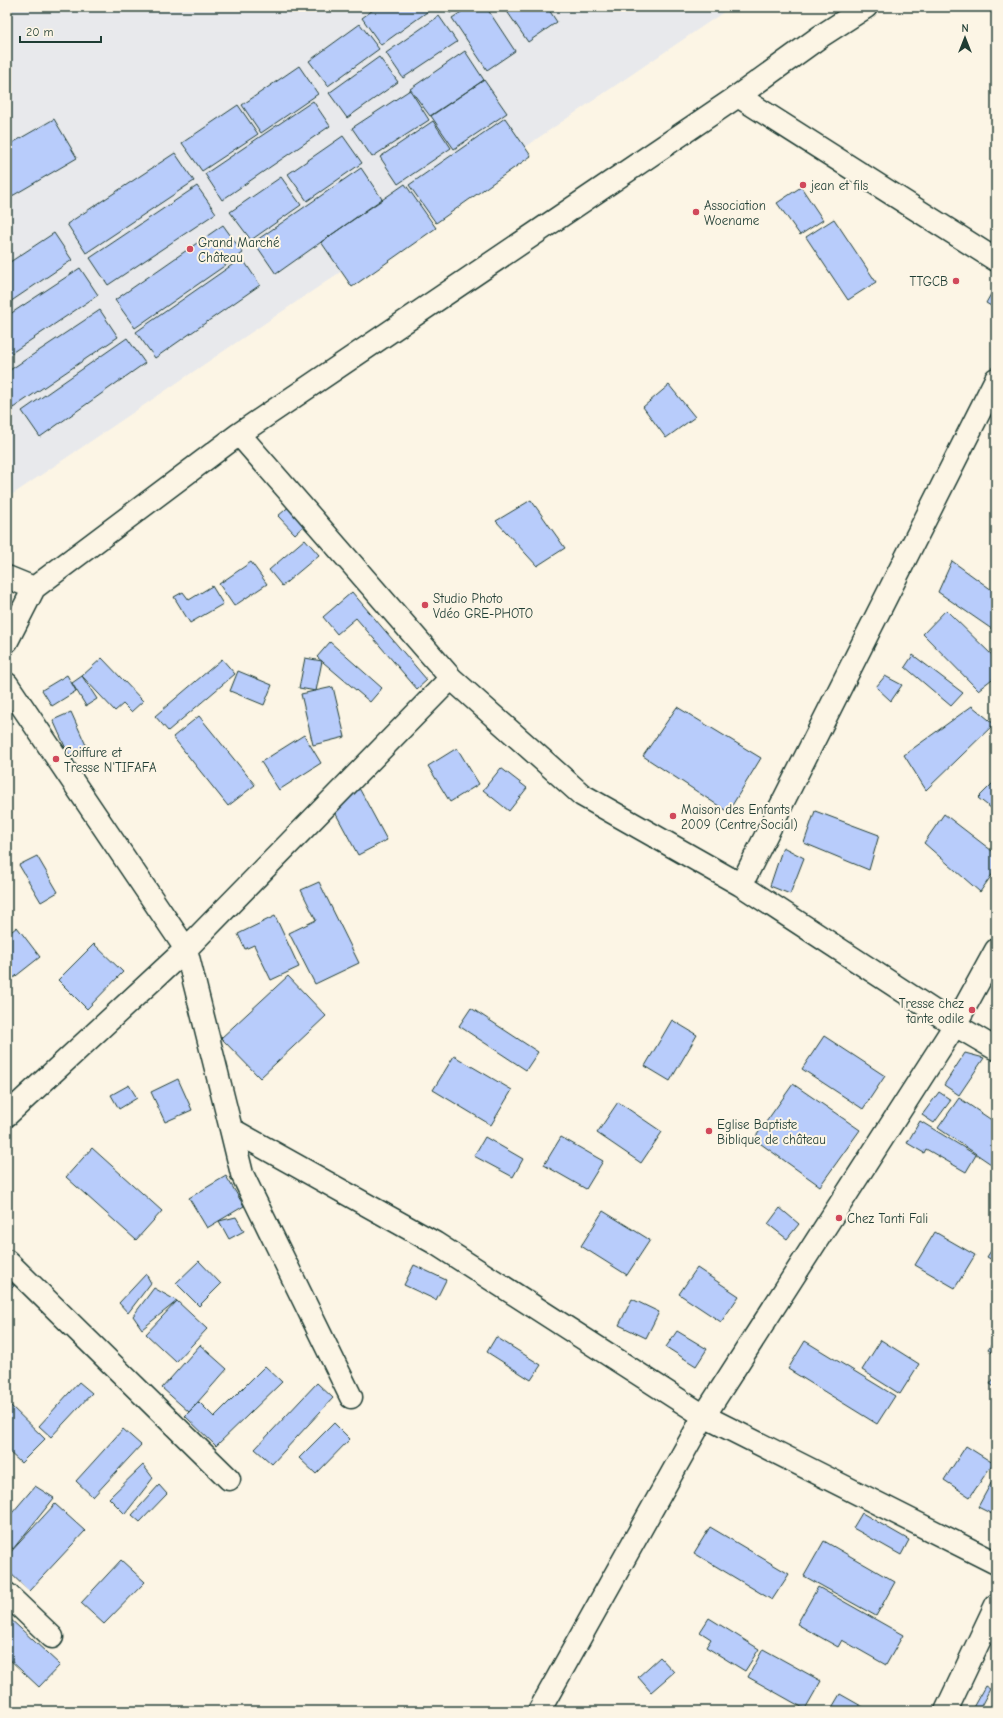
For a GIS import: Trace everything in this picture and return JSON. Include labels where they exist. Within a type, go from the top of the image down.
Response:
[{"type":"street","points":[[7,641],[34,588],[239,434],[738,96],[821,36],[866,7]]},
{"type":"street","points":[[738,96],[996,260]]},
{"type":"street","points":[[741,885],[996,378]]},
{"type":"street","points":[[239,434],[451,678],[582,795],[741,885],[955,1025],[996,1049]]},
{"type":"street","points":[[7,577],[34,588]]},
{"type":"street","points":[[7,1115],[186,949],[451,678]]},
{"type":"street","points":[[7,684],[186,949],[242,1174],[351,1397]]},
{"type":"street","points":[[539,1711],[704,1416],[955,1025],[996,950]]},
{"type":"street","points":[[231,1128],[434,1243],[704,1416],[996,1563]]},
{"type":"street","points":[[7,1261],[229,1479]]},
{"type":"street","points":[[7,1594],[52,1637]]},
{"type":"street","points":[[946,1711],[996,1605]]},
{"type":"shaded area","name":"Grand Marché Château","points":[[7,7],[731,7],[13,494],[7,491]]},
{"type":"building","points":[[377,7],[434,7],[381,45],[362,18]]},
{"type":"building","points":[[446,7],[459,7],[450,13]]},
{"type":"building","points":[[469,7],[486,7],[515,51],[487,70],[452,18]]},
{"type":"building","points":[[504,7],[547,7],[557,22],[528,42]]},
{"type":"building","points":[[439,16],[457,42],[403,78],[386,53]]},
{"type":"building","points":[[360,24],[379,49],[328,86],[309,61]]},
{"type":"building","points":[[465,51],[484,80],[430,116],[410,89]]},
{"type":"building","points":[[379,57],[398,82],[347,118],[329,93]]},
{"type":"building","points":[[299,66],[318,94],[261,133],[242,105]]},
{"type":"building","points":[[484,80],[507,113],[454,149],[431,116]]},
{"type":"building","points":[[410,90],[429,120],[372,157],[352,128]]},
{"type":"building","points":[[313,101],[330,126],[222,200],[205,174]]},
{"type":"building","points":[[238,105],[258,134],[202,171],[182,143]]},
{"type":"building","points":[[505,118],[531,156],[436,223],[409,185]]},
{"type":"building","points":[[54,119],[77,158],[7,199],[7,146]]},
{"type":"building","points":[[433,121],[451,148],[398,184],[380,157]]},
{"type":"building","points":[[343,136],[362,163],[307,201],[288,174]]},
{"type":"building","points":[[175,153],[194,181],[86,253],[67,224]]},
{"type":"building","points":[[361,168],[382,199],[276,274],[254,242]]},
{"type":"building","points":[[281,177],[301,205],[251,240],[230,212]]},
{"type":"building","points":[[405,184],[436,228],[352,287],[321,242]]},
{"type":"building","points":[[197,186],[216,213],[108,285],[90,258]]},
{"type":"building","points":[[801,187],[823,220],[800,235],[777,203]]},
{"type":"building","points":[[834,219],[876,282],[848,300],[806,237]]},
{"type":"building","points":[[223,225],[243,253],[135,328],[115,300]]},
{"type":"building","points":[[54,233],[72,260],[7,304],[7,264]]},
{"type":"building","points":[[242,258],[260,285],[155,358],[136,332]]},
{"type":"building","points":[[80,268],[98,295],[7,356],[7,316]]},
{"type":"building","points":[[996,285],[996,309],[986,303]]},
{"type":"building","points":[[100,310],[118,337],[13,408],[7,399],[7,372]]},
{"type":"building","points":[[127,338],[145,363],[40,437],[22,411]]},
{"type":"building","points":[[669,385],[695,417],[666,438],[643,407]]},
{"type":"building","points":[[531,500],[565,548],[537,566],[496,521]]},
{"type":"building","points":[[292,504],[308,522],[295,534],[278,516]]},
{"type":"building","points":[[305,539],[319,555],[282,586],[269,570]]},
{"type":"building","points":[[952,561],[996,593],[996,632],[938,592]]},
{"type":"building","points":[[251,562],[267,584],[234,606],[219,584]]},
{"type":"building","points":[[212,586],[223,604],[190,623],[174,597],[183,592],[189,600]]},
{"type":"building","points":[[352,592],[427,680],[417,689],[356,618],[337,634],[323,617]]},
{"type":"building","points":[[946,610],[996,659],[996,676],[978,690],[923,634]]},
{"type":"building","points":[[330,642],[382,688],[370,702],[317,657]]},
{"type":"building","points":[[913,655],[963,693],[951,706],[905,667]]},
{"type":"building","points":[[102,658],[143,701],[131,712],[123,704],[115,711],[82,676]]},
{"type":"building","points":[[305,658],[322,661],[316,691],[299,688]]},
{"type":"building","points":[[222,659],[235,674],[168,731],[155,716]]},
{"type":"building","points":[[238,671],[272,685],[264,705],[230,691]]},
{"type":"building","points":[[67,675],[76,691],[52,706],[42,690]]},
{"type":"building","points":[[82,676],[97,699],[86,706],[72,683]]},
{"type":"building","points":[[885,676],[902,685],[891,701],[876,687]]},
{"type":"building","points":[[333,687],[345,737],[313,745],[301,694]]},
{"type":"building","points":[[972,706],[994,724],[926,790],[904,755]]},
{"type":"building","points":[[677,707],[761,758],[728,812],[643,756]]},
{"type":"building","points":[[71,712],[89,752],[71,760],[53,720]]},
{"type":"building","points":[[199,716],[255,785],[228,806],[173,737]]},
{"type":"building","points":[[304,735],[321,763],[279,790],[261,762]]},
{"type":"building","points":[[457,748],[479,784],[450,802],[428,766]]},
{"type":"building","points":[[501,768],[527,788],[509,811],[483,790]]},
{"type":"building","points":[[996,780],[996,812],[978,798]]},
{"type":"building","points":[[359,788],[387,840],[358,855],[330,803]]},
{"type":"building","points":[[815,811],[879,835],[869,870],[804,843]]},
{"type":"building","points":[[944,814],[996,854],[996,869],[980,892],[924,843]]},
{"type":"building","points":[[783,847],[804,858],[790,894],[770,886]]},
{"type":"building","points":[[37,856],[58,892],[41,902],[19,865]]},
{"type":"building","points":[[319,882],[359,963],[315,984],[289,933],[316,920],[301,890]]},
{"type":"building","points":[[275,916],[299,967],[271,980],[254,945],[245,949],[238,934]]},
{"type":"building","points":[[17,927],[40,957],[7,983],[7,935]]},
{"type":"building","points":[[94,944],[123,972],[87,1009],[58,980]]},
{"type":"building","points":[[288,976],[326,1016],[260,1078],[221,1038]]},
{"type":"building","points":[[996,997],[996,1010],[991,1005]]},
{"type":"building","points":[[471,1008],[538,1052],[526,1070],[459,1026]]},
{"type":"building","points":[[672,1020],[697,1035],[670,1081],[645,1066]]},
{"type":"building","points":[[824,1036],[885,1076],[863,1109],[802,1069]]},
{"type":"building","points":[[965,1053],[984,1058],[959,1095],[944,1085]]},
{"type":"building","points":[[454,1056],[512,1090],[491,1125],[433,1090]]},
{"type":"building","points":[[178,1079],[192,1110],[165,1122],[151,1092]]},
{"type":"building","points":[[793,1084],[860,1130],[820,1186],[754,1139]]},
{"type":"building","points":[[129,1085],[137,1098],[119,1109],[111,1095]]},
{"type":"building","points":[[939,1092],[951,1100],[934,1123],[922,1115]]},
{"type":"building","points":[[959,1098],[996,1123],[996,1156],[991,1164],[938,1128]]},
{"type":"building","points":[[618,1102],[662,1132],[641,1163],[597,1133]]},
{"type":"building","points":[[920,1121],[976,1155],[966,1172],[926,1149],[924,1153],[907,1143]]},
{"type":"building","points":[[485,1137],[523,1159],[513,1177],[474,1156]]},
{"type":"building","points":[[561,1137],[603,1161],[586,1189],[544,1165]]},
{"type":"building","points":[[92,1148],[162,1211],[136,1240],[66,1177]]},
{"type":"building","points":[[226,1176],[244,1206],[207,1228],[189,1198]]},
{"type":"building","points":[[780,1208],[799,1224],[787,1239],[768,1224]]},
{"type":"building","points":[[603,1211],[650,1240],[627,1275],[581,1246]]},
{"type":"building","points":[[236,1217],[244,1231],[229,1239],[219,1221]]},
{"type":"building","points":[[935,1232],[975,1255],[955,1288],[915,1265]]},
{"type":"building","points":[[996,1243],[996,1262],[987,1257]]},
{"type":"building","points":[[199,1261],[221,1284],[199,1306],[176,1283]]},
{"type":"building","points":[[414,1265],[446,1280],[436,1300],[404,1285]]},
{"type":"building","points":[[697,1268],[739,1296],[721,1322],[679,1294]]},
{"type":"building","points":[[146,1274],[151,1283],[128,1313],[119,1303]]},
{"type":"building","points":[[7,1280],[14,1286],[7,1293]]},
{"type":"building","points":[[154,1288],[177,1301],[142,1329],[133,1316]]},
{"type":"building","points":[[632,1299],[659,1312],[646,1338],[619,1325]]},
{"type":"building","points":[[177,1301],[207,1329],[176,1362],[146,1334]]},
{"type":"building","points":[[677,1331],[707,1349],[696,1366],[666,1347]]},
{"type":"building","points":[[496,1337],[541,1365],[531,1380],[487,1352]]},
{"type":"building","points":[[996,1338],[996,1355],[988,1350]]},
{"type":"building","points":[[881,1340],[919,1364],[900,1394],[862,1370]]},
{"type":"building","points":[[805,1341],[895,1396],[877,1424],[788,1369]]},
{"type":"building","points":[[200,1345],[227,1369],[189,1412],[162,1388]]},
{"type":"building","points":[[265,1366],[282,1382],[216,1446],[185,1416],[199,1402],[214,1417]]},
{"type":"building","points":[[996,1375],[996,1388],[990,1384]]},
{"type":"building","points":[[79,1382],[92,1393],[51,1437],[39,1426]]},
{"type":"building","points":[[317,1383],[333,1398],[272,1464],[255,1449]]},
{"type":"building","points":[[9,1404],[45,1439],[21,1463],[7,1450],[7,1406]]},
{"type":"building","points":[[334,1423],[350,1439],[316,1474],[299,1458]]},
{"type":"building","points":[[123,1429],[141,1445],[93,1497],[76,1481]]},
{"type":"building","points":[[966,1446],[993,1463],[970,1497],[944,1480]]},
{"type":"building","points":[[143,1465],[153,1478],[125,1514],[109,1498]]},
{"type":"building","points":[[996,1474],[996,1510],[994,1515],[978,1507]]},
{"type":"building","points":[[159,1485],[167,1494],[140,1522],[132,1515]]},
{"type":"building","points":[[35,1486],[54,1498],[13,1549],[7,1542],[7,1519]]},
{"type":"building","points":[[55,1504],[85,1531],[29,1591],[7,1570],[7,1556]]},
{"type":"building","points":[[862,1513],[909,1540],[901,1555],[853,1528]]},
{"type":"building","points":[[710,1527],[789,1574],[772,1600],[694,1553]]},
{"type":"building","points":[[824,1541],[895,1582],[876,1616],[804,1576]]},
{"type":"building","points":[[121,1560],[145,1582],[104,1624],[81,1603]]},
{"type":"building","points":[[818,1587],[903,1635],[886,1665],[842,1640],[838,1647],[797,1624]]},
{"type":"building","points":[[7,1616],[60,1665],[39,1687],[7,1657]]},
{"type":"building","points":[[709,1618],[759,1649],[745,1671],[706,1647],[711,1639],[700,1632]]},
{"type":"building","points":[[763,1649],[821,1681],[805,1709],[748,1677]]},
{"type":"building","points":[[660,1657],[674,1672],[651,1692],[638,1677]]},
{"type":"building","points":[[985,1686],[990,1689],[981,1706],[990,1711],[971,1711]]},
{"type":"building","points":[[840,1694],[870,1711],[830,1711]]},
{"type":"place","name":"jean et fils","points":[[803,185]]},
{"type":"place","name":"Association Woename","points":[[696,212]]},
{"type":"place","name":"Grand Marché Château","points":[[190,249]]},
{"type":"place","name":"TTGCB","points":[[956,281]]},
{"type":"place","name":"Studio Photo Vdéo GRE-PHOTO","points":[[425,605]]},
{"type":"place","name":"Coiffure et Tresse N'TIFAFA","points":[[56,759]]},
{"type":"place","name":"Maison des Enfants 2009 (Centre Social)","points":[[673,816]]},
{"type":"place","name":"Tresse chez tante odile","points":[[972,1010]]},
{"type":"place","name":"Eglise Baptiste Biblique de château","points":[[709,1131]]},
{"type":"place","name":"Chez Tanti Fali","points":[[839,1218]]}]
